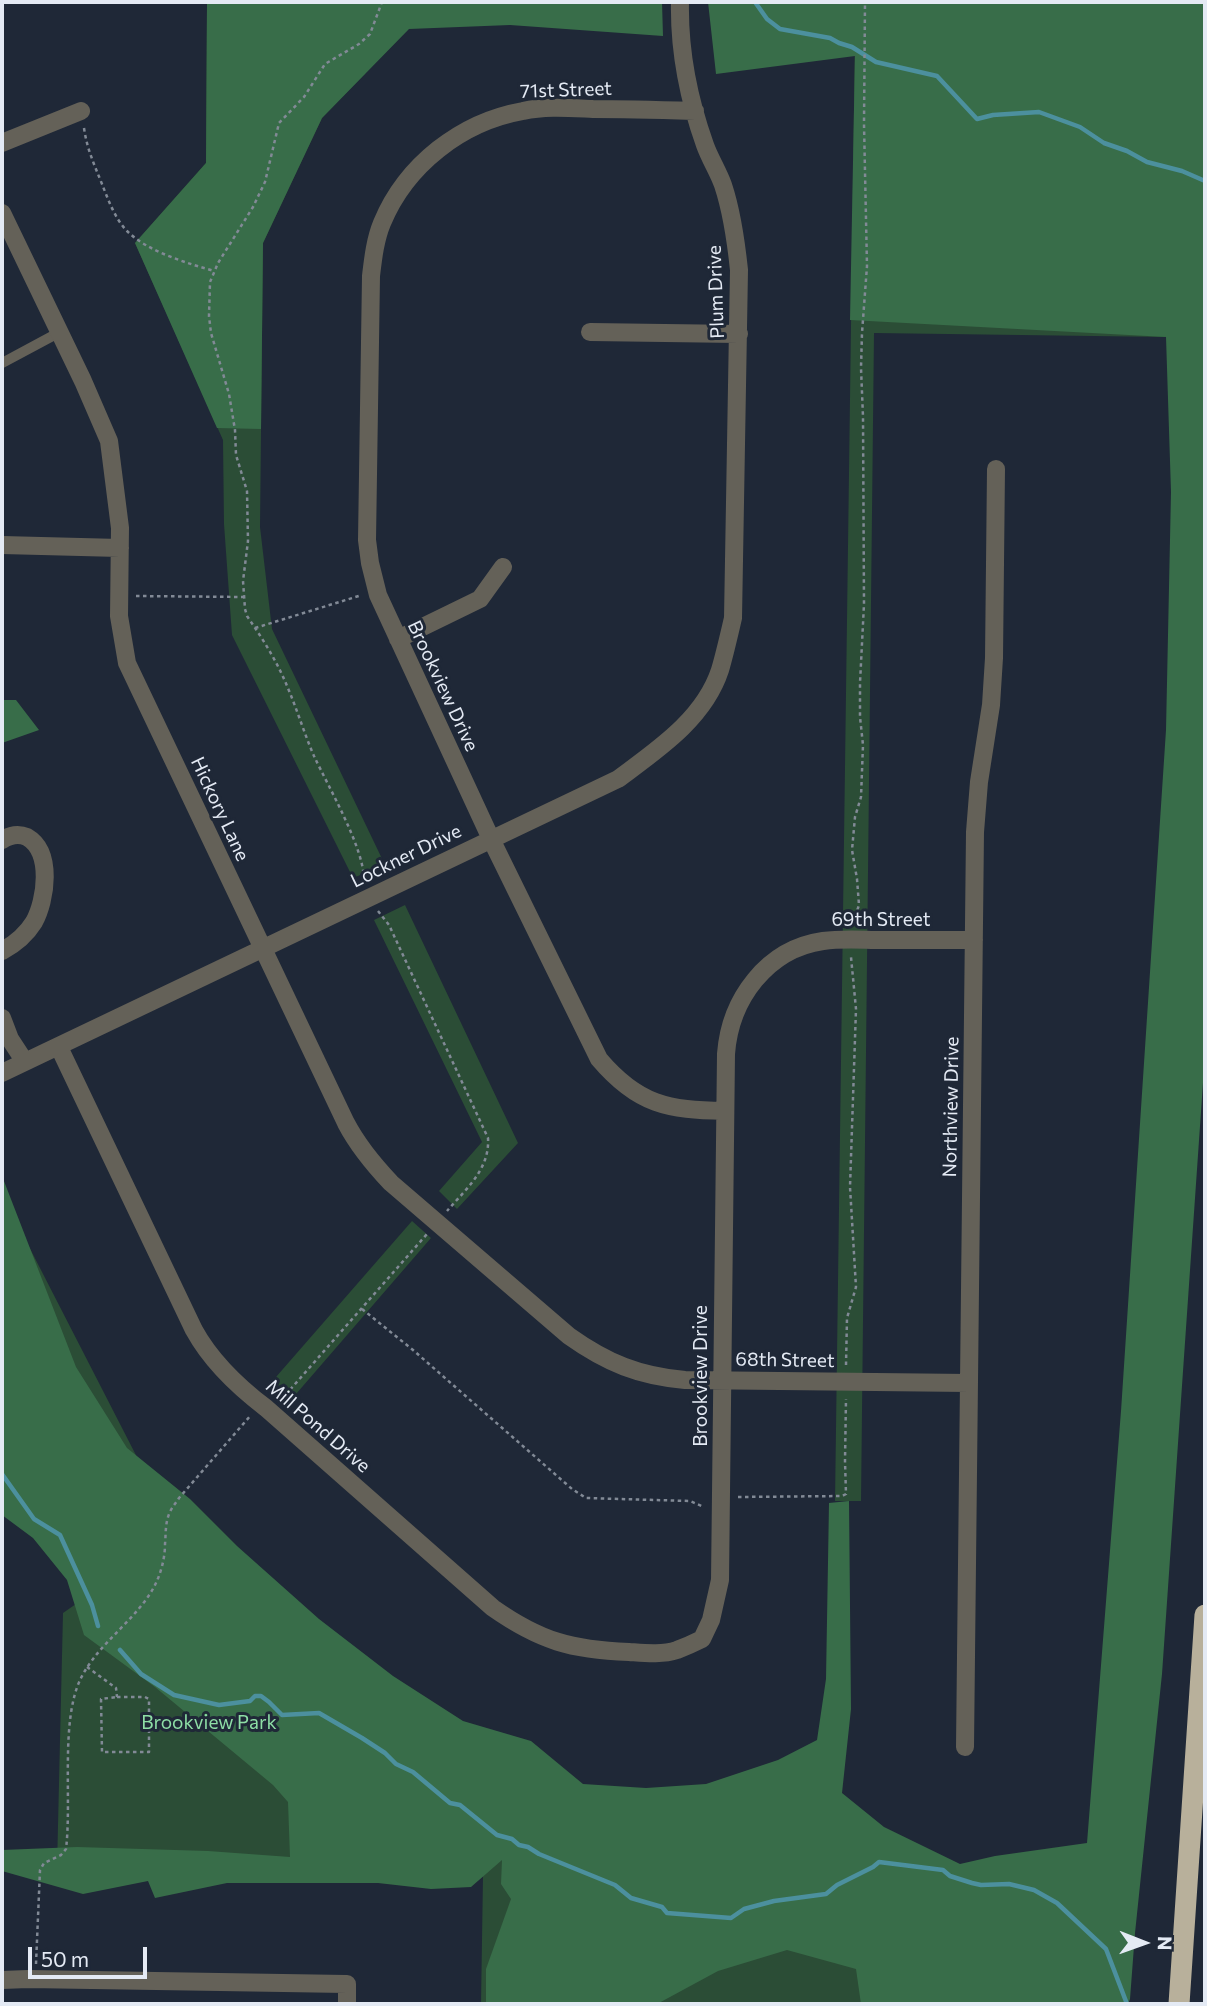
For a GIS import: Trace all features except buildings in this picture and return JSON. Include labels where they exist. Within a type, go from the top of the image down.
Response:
[{"type":"highway","points":[[1179,2004],[1205,1615]]},
{"type":"street","name":"Plum Drive","points":[[680,2],[684,62],[695,111],[722,184],[735,234],[739,270],[734,589]]},
{"type":"street","name":"71st Street","points":[[415,172],[436,150],[452,139],[486,121],[524,110],[562,108],[695,111]]},
{"type":"street","points":[[2,144],[81,111]]},
{"type":"street","name":"Brookview Drive","points":[[415,172],[395,197],[381,225],[373,256],[367,540],[377,590],[491,839],[599,1059],[613,1075],[646,1099],[667,1107],[725,1111]]},
{"type":"street","name":"Hickory Lane","points":[[2,213],[109,441],[120,528],[119,616],[127,663],[346,1123],[358,1145],[391,1183],[569,1336]]},
{"type":"street","points":[[590,332],[739,334]]},
{"type":"street","name":"Northview Drive","points":[[965,1747],[977,807],[991,705],[994,658],[996,469]]},
{"type":"street","points":[[2,545],[120,548]]},
{"type":"street","points":[[398,639],[480,599],[503,567]]},
{"type":"street","name":"Lockner Drive","points":[[2,1073],[618,779],[667,741],[704,702],[719,672],[733,618],[734,589]]},
{"type":"street","points":[[2,840],[22,835],[36,843],[42,856],[45,875],[43,897],[34,922],[15,944],[2,951]]},
{"type":"street","name":"69th Street","points":[[726,1054],[730,1023],[750,985],[782,956],[801,947],[822,941],[974,940]]},
{"type":"street","points":[[2,1018],[10,1039],[25,1062]]},
{"type":"street","name":"Mill Pond Drive","points":[[59,1047],[206,1352],[251,1397],[493,1608],[539,1636],[562,1645],[590,1650],[654,1653],[675,1650],[702,1639]]},
{"type":"street","name":"Brookview Drive","points":[[702,1639],[711,1620],[720,1580],[726,1054]]},
{"type":"street","name":"68th Street","points":[[569,1336],[602,1358],[639,1373],[664,1378],[969,1383]]},
{"type":"street","points":[[2,1980],[347,1984],[347,2004]]},
{"type":"lane","points":[[2,363],[60,332]]},
{"type":"path","points":[[36,1979],[40,1870],[44,1863],[61,1855],[66,1849],[69,1732],[76,1689],[87,1667],[142,1604],[155,1585],[162,1569],[166,1525],[170,1512],[255,1410],[277,1405],[480,1172],[488,1157],[488,1138],[389,925],[368,898],[361,858],[314,755],[287,685],[271,651],[245,609],[243,581],[248,541],[247,491],[236,455],[229,394],[211,333],[209,316],[210,282],[218,263],[253,207],[265,182],[279,123],[304,97],[325,64],[359,44],[370,34],[382,2]]},
{"type":"path","points":[[362,1309],[586,1498],[690,1501],[714,1510],[732,1497],[846,1494],[847,1318],[856,1287],[850,1154],[854,1112],[856,1009],[850,940],[859,905],[852,850],[855,817],[861,797],[863,746],[860,694],[864,604],[862,333],[867,267],[865,2]]},
{"type":"path","points":[[81,111],[87,149],[114,212],[126,230],[141,242],[176,259],[214,271]]},
{"type":"path","points":[[255,628],[377,590]]},
{"type":"path","points":[[119,596],[244,597]]},
{"type":"path","points":[[87,1667],[116,1688],[117,1697]]},
{"type":"path","points":[[117,1697],[149,1699],[149,1752],[102,1752],[101,1699],[117,1697]]},
{"type":"green space","points":[[207,2],[409,28],[322,118],[263,243],[260,527],[272,629],[385,865],[353,878],[232,635],[224,524],[223,440],[135,243],[206,163]]},
{"type":"green space","points":[[207,2],[662,2],[663,36],[510,25],[409,29],[322,118],[263,243],[261,429],[217,428],[135,243],[206,163]]},
{"type":"green space","points":[[708,2],[1205,2],[1205,1054],[1162,1674],[1128,2004],[861,2004],[856,1969],[787,1950],[718,1971],[657,2004],[486,2004],[486,1969],[511,1899],[501,1884],[502,1860],[471,1887],[431,1889],[378,1883],[227,1883],[155,1898],[148,1881],[83,1894],[2,1871],[2,1850],[77,1847],[208,1851],[290,1857],[288,1802],[273,1785],[155,1687],[84,1635],[67,1580],[33,1538],[2,1515],[2,1176],[76,1367],[127,1448],[190,1499],[237,1546],[319,1619],[393,1676],[463,1721],[531,1741],[583,1784],[646,1788],[706,1784],[778,1760],[817,1740],[826,1679],[829,1503],[849,1501],[851,1709],[842,1793],[884,1827],[960,1864],[995,1856],[1087,1843],[1121,1411],[1166,730],[1171,492],[1166,337],[850,320],[855,56],[716,74]]},
{"type":"green space","points":[[855,31],[1166,337],[874,333],[861,1501],[835,1501]]},
{"type":"green space","points":[[2,700],[16,700],[39,730],[2,743]]},
{"type":"green space","points":[[405,905],[518,1143],[457,1209],[439,1191],[482,1142],[374,920]]},
{"type":"green space","name":"Brookview Park","points":[[2,1194],[140,1463],[186,1510],[513,1785],[1076,2004],[481,2004],[483,1876],[57,1868],[63,1613],[86,1597]]},
{"type":"green space","points":[[412,1221],[431,1238],[290,1401],[269,1385]]},
{"type":"waterway","points":[[755,2],[767,19],[780,29],[830,38],[852,47],[876,62],[937,76],[977,119],[993,115],[1039,112],[1080,127],[1104,143],[1147,162],[1182,171],[1205,181]]},
{"type":"waterway","points":[[2,1474],[34,1519],[60,1535],[92,1605],[98,1626]]},
{"type":"waterway","points":[[120,1650],[141,1674],[174,1695],[219,1705],[250,1701],[255,1696],[261,1696],[282,1715],[319,1713],[385,1753],[396,1764],[413,1772],[450,1803],[460,1805],[497,1835],[512,1839],[539,1854],[615,1885],[631,1898],[662,1907],[667,1913],[731,1918],[744,1909],[774,1901],[826,1894],[879,1862],[943,1870],[950,1876],[981,1885],[1009,1884],[1034,1890],[1057,1903],[1106,1949],[1127,2004]]}]
